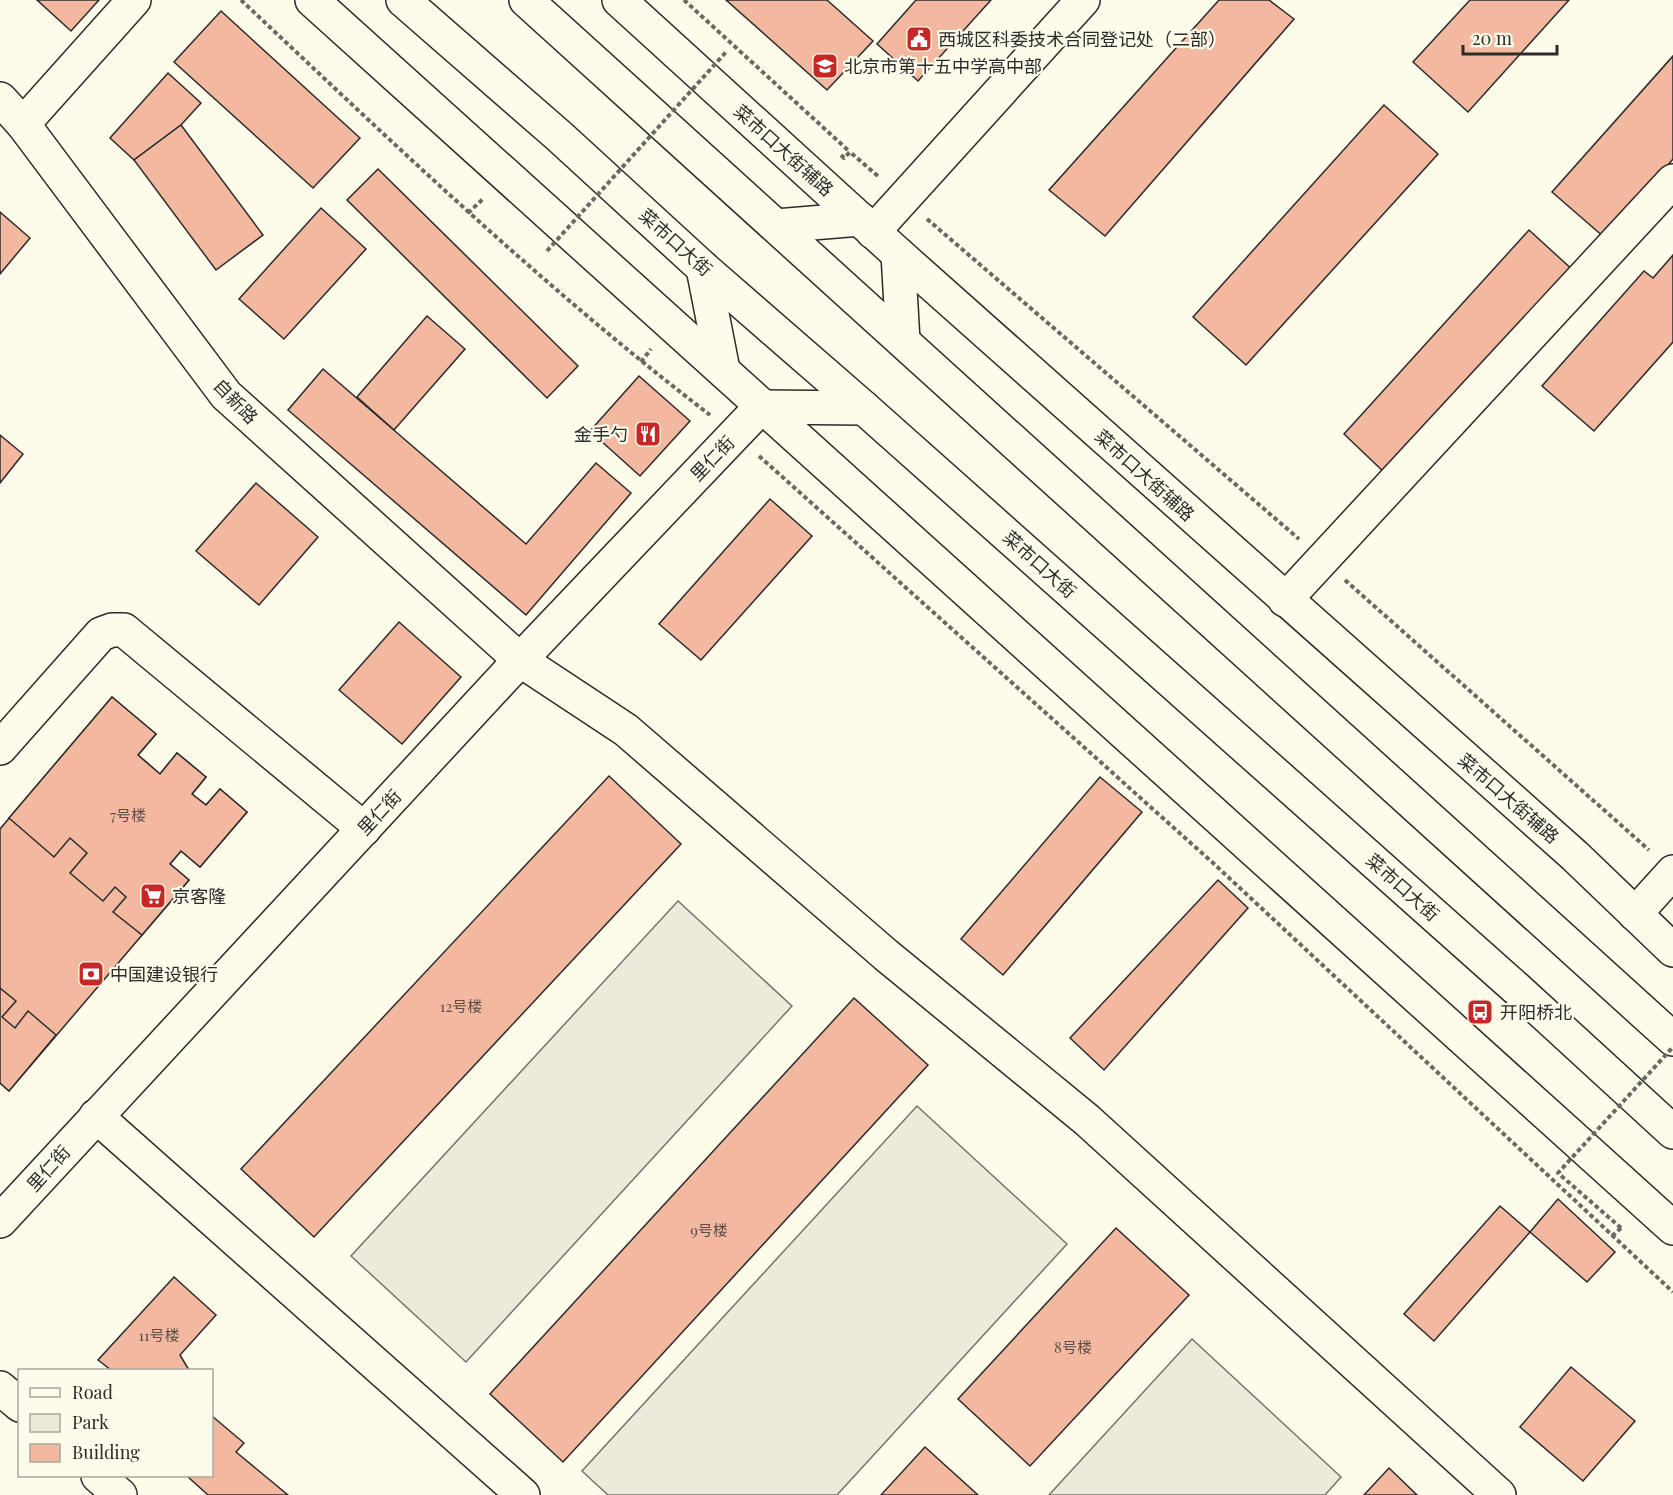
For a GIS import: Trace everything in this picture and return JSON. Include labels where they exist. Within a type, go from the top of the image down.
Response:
[{"type":"street","points":[[23,124],[134,0]]},
{"type":"street","points":[[312,0],[1673,1228]]},
{"type":"street","name":"菜市口大街","points":[[403,0],[559,136],[703,268],[864,408],[1517,989],[1673,1132]]},
{"type":"street","points":[[526,0],[1673,1039]]},
{"type":"street","name":"菜市口大街辅路","points":[[619,0],[898,254],[1575,856],[1673,950]]},
{"type":"street","points":[[776,226],[866,225],[903,198],[1083,0]]},
{"type":"street","name":"自新路","points":[[0,99],[23,124],[226,395],[520,660],[626,730],[886,955],[1087,1120],[1499,1495]]},
{"type":"street","points":[[1285,600],[1673,181]]},
{"type":"street","points":[[898,254],[903,341]]},
{"type":"street","points":[[703,268],[723,370]]},
{"type":"street","points":[[762,407],[864,408]]},
{"type":"street","name":"里仁街","points":[[0,1221],[520,660],[762,407]]},
{"type":"street","points":[[0,748],[100,634],[112,630],[124,630],[364,828]]},
{"type":"street","points":[[1635,914],[1664,864]]},
{"type":"street","points":[[96,1116],[523,1495]]},
{"type":"street","points":[[0,1388],[18,1403]]},
{"type":"street","points":[[99,1477],[120,1495]]},
{"type":"path","points":[[241,0],[468,213],[641,362],[735,434],[1220,869],[1673,1292]]},
{"type":"path","points":[[684,0],[850,152],[1321,559],[1664,864]]},
{"type":"path","points":[[547,251],[726,52]]},
{"type":"path","points":[[844,158],[850,152]]},
{"type":"path","points":[[468,213],[488,194]]},
{"type":"path","points":[[641,362],[652,350]]},
{"type":"path","points":[[1612,1236],[1621,1228],[1558,1173],[1673,1047]]},
{"type":"green space","points":[[678,901],[792,1006],[466,1362],[351,1256]]},
{"type":"green space","points":[[917,1106],[1067,1244],[837,1495],[608,1495],[582,1471]]},
{"type":"green space","points":[[1192,1339],[1341,1477],[1325,1495],[1049,1495]]},
{"type":"building","points":[[37,0],[99,0],[71,31]]},
{"type":"building","name":"北京市第十五中学高中部","points":[[726,0],[827,0],[873,41],[827,90]]},
{"type":"building","name":"西城区科委技术合同登记处（二部）","points":[[916,0],[991,0],[918,81],[877,44]]},
{"type":"building","points":[[1219,0],[1269,0],[1294,19],[1105,236],[1049,190]]},
{"type":"building","points":[[1470,0],[1569,0],[1468,112],[1413,62]]},
{"type":"building","points":[[221,11],[360,138],[313,188],[174,62]]},
{"type":"building","points":[[1673,56],[1673,159],[1605,238],[1552,192]]},
{"type":"building","points":[[168,73],[201,103],[181,125],[134,160],[110,138]]},
{"type":"building","points":[[1384,105],[1438,154],[1246,365],[1193,317]]},
{"type":"building","points":[[181,125],[263,235],[216,270],[134,160]]},
{"type":"building","points":[[378,169],[578,366],[547,398],[347,200]]},
{"type":"building","points":[[321,208],[366,249],[284,339],[239,299]]},
{"type":"building","points":[[0,212],[30,238],[0,274]]},
{"type":"building","points":[[1529,230],[1575,272],[1388,476],[1344,434]]},
{"type":"building","points":[[1673,255],[1673,342],[1594,431],[1542,386],[1644,271],[1653,278]]},
{"type":"building","points":[[427,316],[465,349],[394,430],[357,397]]},
{"type":"building","points":[[323,369],[526,544],[596,463],[631,493],[526,615],[288,410]]},
{"type":"building","points":[[639,376],[690,421],[640,476],[590,431]]},
{"type":"building","points":[[0,435],[23,454],[0,483]]},
{"type":"building","points":[[256,483],[318,537],[259,605],[196,551]]},
{"type":"building","points":[[770,499],[812,536],[701,660],[659,624]]},
{"type":"building","points":[[399,622],[461,677],[402,744],[339,690]]},
{"type":"building","points":[[112,697],[156,734],[138,755],[160,774],[177,753],[206,777],[192,794],[206,805],[220,789],[247,812],[200,867],[181,851],[170,864],[189,880],[9,1091],[0,1083],[0,829]]},
{"type":"building","points":[[112,697],[156,734],[138,755],[160,774],[177,753],[206,777],[192,794],[206,805],[220,789],[247,812],[200,867],[181,851],[170,864],[189,880],[142,935],[113,912],[126,897],[115,887],[103,901],[70,873],[87,853],[70,838],[54,857],[9,818]]},
{"type":"building","points":[[609,776],[681,844],[314,1237],[241,1169]]},
{"type":"building","points":[[1100,777],[1142,812],[1003,975],[961,939]]},
{"type":"building","points":[[1218,880],[1248,908],[1104,1070],[1070,1038]]},
{"type":"building","points":[[0,988],[16,1001],[2,1017],[15,1028],[28,1011],[56,1035],[9,1091],[0,1083]]},
{"type":"building","points":[[854,998],[928,1065],[563,1462],[490,1394]]},
{"type":"building","points":[[1558,1199],[1615,1252],[1587,1282],[1530,1232]]},
{"type":"building","points":[[1500,1206],[1530,1232],[1434,1341],[1404,1314]]},
{"type":"building","points":[[1116,1228],[1189,1295],[1030,1466],[958,1399]]},
{"type":"building","points":[[174,1277],[216,1315],[180,1355],[188,1369],[110,1369],[98,1360]]},
{"type":"building","points":[[1571,1367],[1635,1421],[1583,1481],[1520,1427]]},
{"type":"building","points":[[213,1417],[244,1443],[236,1452],[288,1495],[208,1495],[188,1477],[213,1477]]},
{"type":"building","points":[[925,1447],[978,1495],[881,1495]]},
{"type":"building","points":[[1389,1468],[1417,1495],[1364,1495]]},
{"type":"place","name":"西城区科委技术合同登记处（二部）","points":[[919,39]]},
{"type":"place","name":"北京市第十五中学高中部","points":[[825,66]]},
{"type":"place","name":"金手勺","points":[[648,434]]},
{"type":"place","name":"京客隆","points":[[153,896]]},
{"type":"place","name":"中国建设银行","points":[[91,974]]},
{"type":"place","name":"开阳桥北","points":[[1480,1012]]}]
